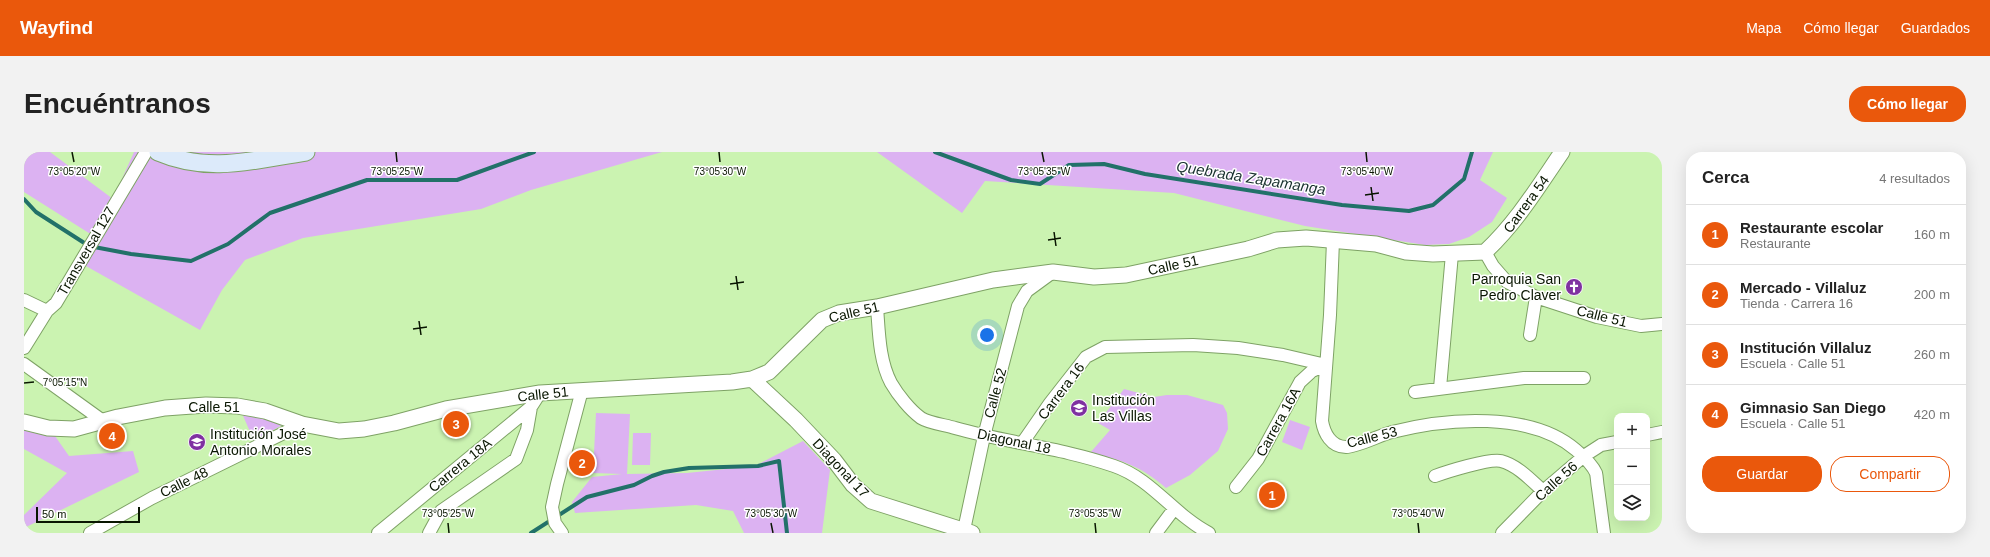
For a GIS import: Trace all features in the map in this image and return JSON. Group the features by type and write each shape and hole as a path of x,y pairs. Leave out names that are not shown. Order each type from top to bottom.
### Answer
{"main road":[{"path":"158,152 174,159 205,165 234,164 306,152"}],"street":[{"name":"Transversal 127","path":"24,348 47,311 56,303 146,152"},
{"name":"Carrera 54","path":"1485,252 1504,234 1525,208 1562,152"},
{"name":"Calle 51","path":"24,422 48,428 74,429 103,421 165,408 206,405 237,406 265,411 302,424 339,431 364,429 394,423 446,409 540,394 582,390 725,383 752,380 769,372 822,320 839,313 878,307 970,284 1053,272 1094,277 1126,275 1248,249 1277,240 1306,238 1376,244 1406,252 1452,254 1485,252 1493,266 1507,282 1536,297 1598,317 1641,326 1662,324"},
{"name":"Calle 53","path":"1333,241 1322,421 1324,432 1330,441 1346,447 1391,432 1443,422 1478,420 1511,423 1545,432 1569,444 1584,456"},
{"path":"1440,388 1452,254"},
{"name":"Calle 52","path":"968,531 984,436 1018,306 1027,291 1053,272"},
{"path":"1530,335 1536,297"},
{"path":"24,300 47,311"},
{"name":"Diagonal 18","path":"878,307 880,350 891,383 903,400 921,418 984,436 1023,442 1115,466 1138,477 1194,525 1209,533"},
{"name":"Carrera 16","path":"1023,442 1050,403 1086,358 1104,347 1193,345 1238,348 1283,355 1326,365"},
{"path":"24,364 103,421"},
{"name":"Carrera 16A","path":"1236,487 1258,459 1300,382 1312,371 1326,365"},
{"path":"1415,392 1524,378 1584,378"},
{"name":"Diagonal 17","path":"752,380 796,420 834,460 853,485 871,501 968,531"},
{"path":"562,533 555,523 552,507 582,390"},
{"name":"Carrera 18A","path":"378,533 531,407 540,394"},
{"path":"429,533 441,511 473,487 516,459 527,430 531,407"},
{"name":"Calle 48","path":"90,533 152,498 302,424"},
{"path":"1650,434 1662,432"},
{"name":"Calle 56","path":"1502,533 1543,491 1584,456 1601,445 1614,443"},
{"path":"1584,456 1596,473 1604,533"},
{"path":"1435,476 1457,468 1500,460 1522,473 1543,491"},
{"path":"1156,533 1174,509"}],"shaded area":[{"path":"24,152 50,152 113,199 134,152 662,152 531,190 481,209 303,238 245,260 222,290 200,330 77,261 92,235 24,192"},
{"path":"877,152 1493,152 1480,180 1507,198 1492,222 1469,237 1449,244 1425,245 1305,226 1174,193 985,181 962,213"},
{"path":"1124,389 1154,397 1167,395 1187,395 1223,405 1227,413 1228,429 1218,451 1190,475 1166,488 1148,474 1131,465 1112,458 1090,453 1110,430 1098,423"},
{"path":"241,411 284,424 254,441"},
{"path":"596,413 630,414 627,474 687,473 755,466 803,441 830,470 822,533 744,533 733,511 696,505 575,513 572,502 592,477 622,474 593,473"},
{"path":"1290,420 1310,427 1302,450 1282,442"},
{"path":"24,427 55,436 69,456 133,451 139,472 24,528 24,515 67,473 24,449"},
{"path":"633,433 651,433 650,465 632,465"}],"waterway":[{"name":"Quebrada Zapamanga","path":"24,199 36,212 89,246 131,254 191,261 228,244 270,213 367,180 457,180 534,152"},
{"name":"Quebrada Zapamanga","path":"935,152 1011,180 1040,184 1069,165 1104,164 1145,174 1342,205 1409,211 1433,205 1464,179 1472,152"},
{"path":"531,533 587,497 634,485 664,472 689,468 758,466 779,461 787,533"}],"place":[{"name":"Parroquia San Pedro Claver","path":"1574,287"},
{"name":"Institución Las Villas","path":"1079,408"},
{"name":"Institución Villaluz","path":"456,424"},
{"name":"Gimnasio San Diego","path":"112,436"},
{"name":"Institución José Antonio Morales","path":"197,442"},
{"name":"Mercado - Villaluz","path":"582,463"},
{"name":"Restaurante escolar","path":"1272,495"}]}
